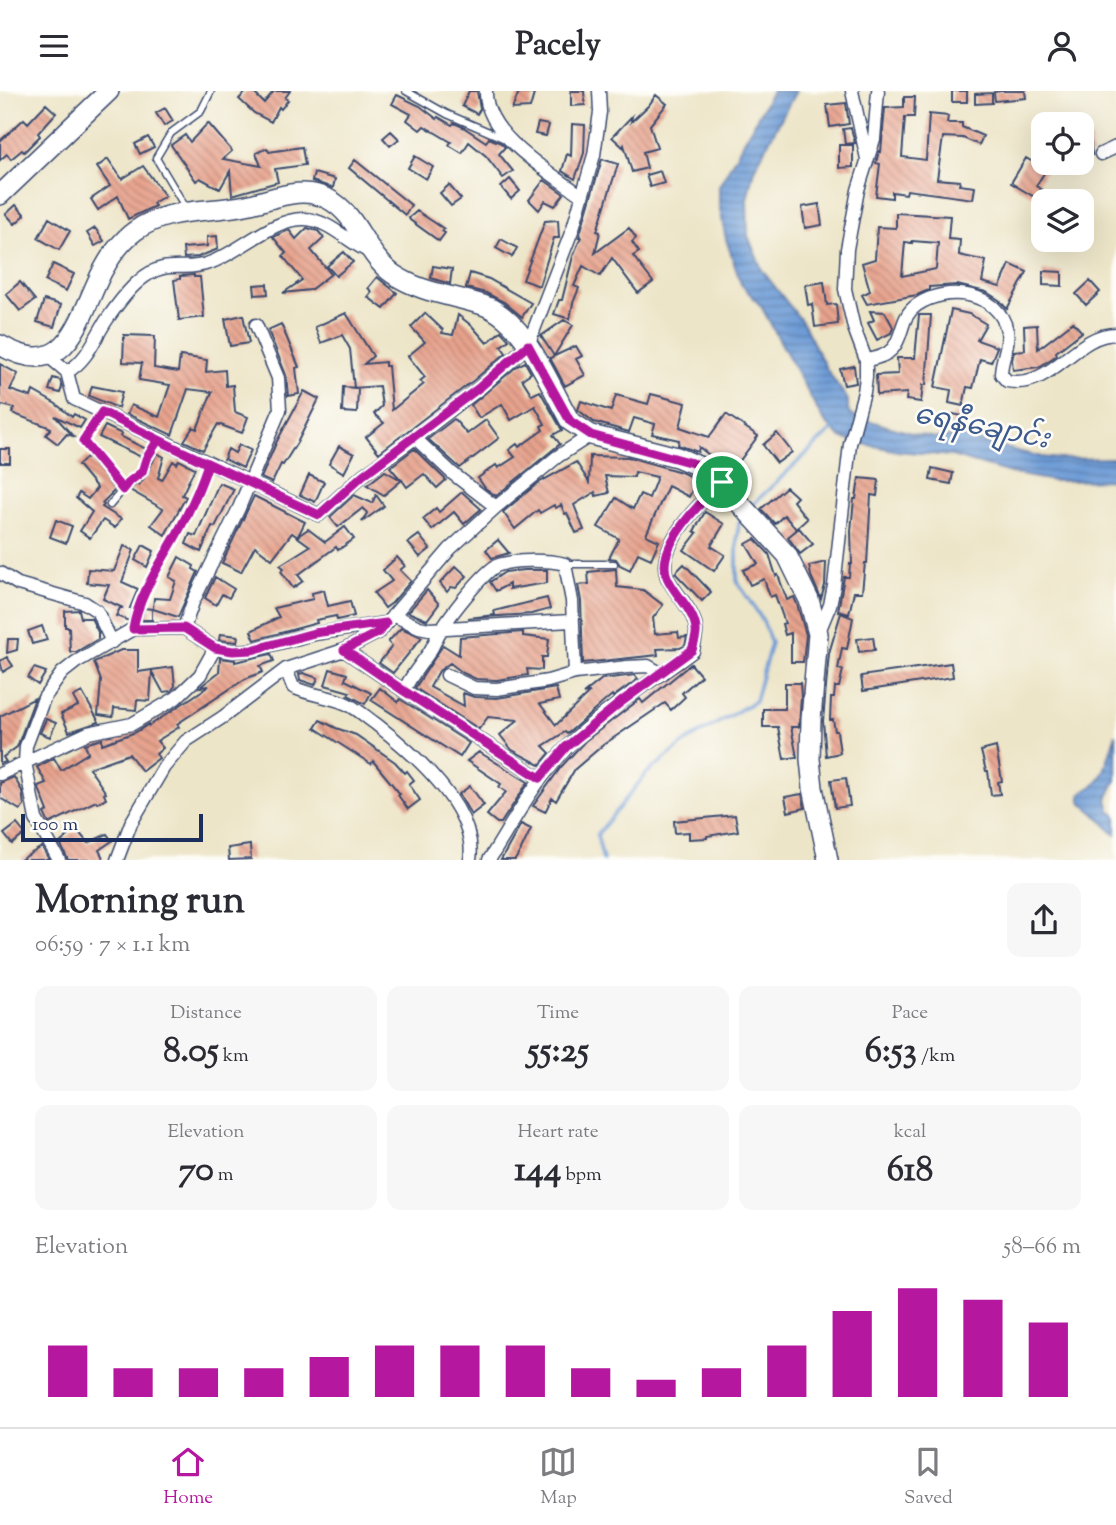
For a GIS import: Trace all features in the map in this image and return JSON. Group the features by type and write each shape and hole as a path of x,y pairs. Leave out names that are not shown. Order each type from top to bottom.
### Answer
{"main road":[{"path":"0,195 109,91"},
{"path":"0,345 25,357 48,356 62,348 81,321 102,272 122,244 134,231 154,220 168,214 224,209 280,194 312,194 327,198 338,206 355,226 381,266 410,284 492,309 514,325 570,421 591,435 696,464 722,482 787,555 809,600 818,634 810,759 813,788 828,860"}],"street":[{"path":"486,91 491,114 508,140 582,196"},
{"path":"48,356 67,372 74,399 248,484 319,515 363,475 480,387 528,345 573,228 582,196 598,135 599,91"},
{"path":"852,91 867,160"},
{"path":"818,634 830,605 834,586 850,444 864,392 866,360 854,328 845,289 847,249 858,190 874,139 878,91"},
{"path":"1101,155 1116,147"},
{"path":"67,372 89,353 107,319 126,295 139,281 163,267 208,264 279,224 300,218 323,223 355,246 370,252"},
{"path":"866,360 880,358 891,350 901,335 906,317 918,303 937,296 960,293 985,301 1002,318 1008,339 1001,373 1003,379 1011,382 1039,377 1054,370 1089,341 1116,334"},
{"path":"184,628 193,602 276,420 280,399 278,378 256,325"},
{"path":"117,860 131,823 176,751 286,669 344,650 379,632 450,549 557,457 591,435"},
{"path":"415,438 452,473 496,507"},
{"path":"489,860 540,778 566,747 621,702 692,650 696,628 666,576 665,565 674,536 691,511 722,482"},
{"path":"404,691 409,678 431,649 441,629 480,579 497,566 510,562 554,561 565,564 572,601 575,673"},
{"path":"0,573 18,584 85,603 97,611 112,642"},
{"path":"59,860 36,819 25,762 30,731 53,684 76,662 133,629 184,628 215,648 233,651 252,650 314,633 390,619 419,627 441,629 571,621"},
{"path":"0,774 88,733 132,724 176,698 200,675 215,648"},
{"path":"344,650 540,778"},
{"path":"447,674 474,688 497,689 548,681 575,673 648,666 662,674"},
{"path":"286,669 293,687 351,706 410,750 448,795 462,817 470,839 470,860"}],"lane":[{"path":"188,212 156,158 171,133 201,111 212,91"},
{"path":"406,91 447,114 508,140"},
{"path":"102,412 83,441 123,490"},
{"path":"110,505 130,481 142,472 146,459 158,440"},
{"path":"133,629 136,613 153,575 195,499 208,464"},
{"path":"565,564 614,564"}],"water":[{"path":"772,91 796,91 754,169 747,199 748,236 762,270 803,323 826,368 848,400 850,415 914,434 936,438 959,436 1041,457 1116,458 1116,480 1054,481 1014,474 952,456 898,451 841,438 823,420 761,306 741,284 726,239 719,204 719,186"},
{"path":"1116,734 1116,780 1107,799 1110,810 1116,816 1116,835 1082,804 1080,795 1102,775"}],"building":[{"path":"247,91 252,91 264,103 274,91 290,91 285,98 288,100 281,109 279,107 271,122 254,113 239,99"},
{"path":"469,91 477,91 480,109 477,114 462,106"},
{"path":"571,91 584,91 585,105 571,106"},
{"path":"952,91 967,91 967,102 952,102"},
{"path":"1025,91 1026,98 995,101 994,92"},
{"path":"519,92 534,94 530,108 512,109"},
{"path":"992,93 992,103 975,104 975,94"},
{"path":"397,95 420,106 437,119 438,117 452,125 454,123 463,127 486,142 489,138 501,143 505,147 499,154 513,171 503,178 486,156 469,142 462,153 449,145 451,142 424,126 420,130 407,120 411,114 392,104"},
{"path":"656,95 667,104 650,125 657,148 643,152 647,168 632,172 624,145 623,147 612,137 632,116 631,122 649,105"},
{"path":"904,97 915,97 914,117 905,117 902,157 926,160 929,114 948,116 947,123 962,123 962,127 983,136 979,145 963,138 943,137 937,179 960,181 959,185 975,187 973,199 907,190 906,194 892,192 892,198 876,196 880,164 876,163 879,151 881,152 885,108 904,107"},
{"path":"846,103 849,124 830,127 827,105"},
{"path":"46,104 56,113 38,133 40,136 24,152 22,150 11,159 7,154 0,160 0,141 24,119 28,123"},
{"path":"165,108 173,121 164,126 156,113"},
{"path":"208,123 232,151 223,159 261,166 256,153 267,148 269,152 302,147 305,165 275,169 278,182 232,195 230,171 220,189 200,178 196,181 171,145 185,135 190,142"},
{"path":"538,123 549,125 546,136 535,134"},
{"path":"572,124 585,125 584,153 575,179 562,171 567,154 571,156"},
{"path":"851,128 855,143 845,144 843,129"},
{"path":"391,131 399,139 390,146 383,138"},
{"path":"148,137 154,147 140,154 135,144"},
{"path":"839,145 853,145 853,167 839,168"},
{"path":"415,156 433,167 426,179 408,168"},
{"path":"1026,158 1031,161 1031,175 1043,175 1036,186 1041,189 1031,189 1031,195 1011,183"},
{"path":"108,159 122,179 143,166 165,196 153,203 155,206 128,219 118,196 98,210 91,199 110,186 97,167"},
{"path":"602,159 618,164 597,231 600,232 595,253 629,228 636,238 632,242 639,252 633,256 653,282 638,293 612,258 600,276 583,266 574,286 579,288 570,319 554,314 559,300 562,300"},
{"path":"355,160 411,205 405,215 349,168"},
{"path":"660,171 664,183 650,187 646,175"},
{"path":"314,173 335,179 333,188 312,181"},
{"path":"510,179 520,191 511,199 501,187"},
{"path":"544,180 564,194 555,206 545,201 539,210 529,200"},
{"path":"449,185 461,199 451,206 440,193"},
{"path":"819,204 822,225 805,228 802,207"},
{"path":"16,205 25,215 15,224 6,214"},
{"path":"417,211 444,229 442,231 445,233 439,241 410,220"},
{"path":"896,213 950,216 948,239 960,240 959,255 986,261 982,282 1000,287 1010,264 1027,272 1007,309 986,292 957,285 929,287 929,290 917,295 867,304 862,295 870,291 862,263 875,259 877,227 896,228","holes":["905,242 938,243 936,269 902,276"]},
{"path":"49,218 70,231 59,250 38,238"},
{"path":"558,220 559,238 554,238 539,286 523,280 545,221"},
{"path":"95,228 104,241 95,246 87,233"},
{"path":"307,228 318,231 324,238 311,250 331,274 310,290 283,293 302,280 283,256 286,253 273,237 289,230 296,239"},
{"path":"217,236 218,249 198,257 184,258 183,248 207,246 207,237"},
{"path":"501,239 517,248 512,257 496,248"},
{"path":"344,252 353,262 336,276 327,266"},
{"path":"53,264 74,274 66,291 45,281"},
{"path":"433,266 452,269 450,284 431,278"},
{"path":"1043,271 1062,272 1062,286 1043,285"},
{"path":"470,273 489,279 531,303 522,317 504,302 486,293 466,288"},
{"path":"180,276 200,277 204,317 179,320 174,280 180,279"},
{"path":"377,277 397,293 384,309 368,297 372,292 368,288"},
{"path":"1090,281 1100,292 1086,305 1076,294"},
{"path":"20,282 35,300 20,311 6,294"},
{"path":"824,282 827,305 836,304 838,324 815,327 812,304 808,305 805,285"},
{"path":"267,284 268,294 255,295 254,285"},
{"path":"44,300 61,305 54,327 37,322"},
{"path":"951,310 969,314 986,324 977,340 997,347 991,362 980,359 973,388 967,387 963,406 949,403 951,390 935,387"},
{"path":"870,311 885,312 893,327 891,333 877,340 868,323 874,320"},
{"path":"346,313 373,356 364,364 385,362 385,366 388,366 392,410 424,384 420,381 425,377 408,356 425,342 411,327 425,313 443,330 442,333 453,335 458,315 487,343 501,331 509,340 501,346 506,353 379,453 366,437 384,423 374,414 382,406 379,386 354,388 350,349 342,335 321,343 315,327"},
{"path":"243,315 249,343 230,346 225,319"},
{"path":"919,315 931,315 926,385 923,385 921,402 906,400 907,393 877,395 876,375 898,374 897,358 915,358"},
{"path":"564,320 573,325 554,356 541,336"},
{"path":"1073,322 1082,332 1056,352 1057,355 1039,367 1013,370 1014,351 1025,350 1024,326 1037,325 1038,349"},
{"path":"281,324 299,367 296,368 299,394 288,396 286,375 268,330"},
{"path":"124,335 155,336 154,368 178,372 180,356 207,360 206,372 225,370 226,386 233,385 235,412 248,417 242,433 218,424 203,450 184,441 193,427 197,429 212,392 188,389 172,435 127,414 131,405 159,417 170,385 139,380 142,363 123,362"},
{"path":"576,346 582,356 576,359 585,375 565,386 550,358"},
{"path":"525,362 531,373 522,379 532,395 540,391 562,430 553,435 560,444 496,496 485,488 478,478 496,465 498,468 515,457 509,450 517,444 519,447 543,430 541,426 545,424 535,406 511,420 502,404 479,418 471,405"},
{"path":"0,364 18,374 10,390 31,397 33,391 72,417 74,414 85,420 80,428 55,416 73,436 67,434 58,444 46,435 51,428 12,413 14,408 2,405 0,409"},
{"path":"854,366 856,383 844,385 840,369"},
{"path":"53,378 60,380 60,393 49,390"},
{"path":"92,386 122,392 118,408 89,396"},
{"path":"343,387 358,388 357,413 342,412"},
{"path":"304,391 319,399 298,441 283,465 281,464 272,483 261,478"},
{"path":"651,394 686,403 680,427 709,437 726,414 758,436 735,467 718,462 699,447 698,452 678,445 679,440 652,434 655,424 634,418 629,432 594,422 578,410 581,401 611,411 616,395 648,404"},
{"path":"953,414 967,417 964,429 951,426"},
{"path":"454,419 467,434 486,420 499,438 460,468 428,439"},
{"path":"105,426 146,449 141,457 99,437"},
{"path":"777,433 792,452 777,463 763,445"},
{"path":"239,445 251,450 243,468 224,459 228,449 235,453"},
{"path":"339,446 354,454 344,473 329,464"},
{"path":"0,449 10,449 10,463 0,463"},
{"path":"414,449 446,480 437,488 424,474 407,487 402,480 384,495 367,485 385,471 401,480 390,467"},
{"path":"157,453 164,457 158,478 162,480 173,461 177,464 179,460 195,468 182,495 186,497 165,535 151,525 163,509 130,490 137,483 139,485 146,476"},
{"path":"88,456 115,490 102,503 102,507 121,519 115,528 103,520 90,538 80,531 92,512 76,498 79,493 88,499 97,488 78,465"},
{"path":"590,456 628,457 681,472 697,480 689,497 668,486 646,535 659,541 651,559 638,553 630,570 620,565 616,559 609,558 619,539 598,527 616,498 633,509 640,494 649,498 657,477 635,472 634,477 605,476 609,493 596,496 595,492 574,505 584,530 576,533 561,505 556,508 554,505 540,513 538,510 515,529 503,512 538,483 576,462 589,482"},
{"path":"932,468 953,473 951,484 930,480"},
{"path":"309,475 324,482 315,502 300,495"},
{"path":"859,478 879,480 877,496 871,495 867,563 862,592 854,592 849,614 838,611 844,577 849,577 852,564 851,531"},
{"path":"219,483 234,489 215,527 212,526 201,552 186,544 190,534 196,536"},
{"path":"786,487 797,497 793,501 807,519 796,529 784,515 775,524 761,509"},
{"path":"462,492 481,509 464,524 454,512 432,530 423,519 436,508 439,512"},
{"path":"354,495 372,503 376,495 384,506 362,522 367,513 363,508 338,527 330,517"},
{"path":"254,496 305,522 298,536 308,529 325,542 345,527 354,539 338,550 336,547 298,575 303,581 293,588 280,565 310,546 292,533 272,559 255,546 241,572 222,563"},
{"path":"705,512 724,524 711,546 725,555 714,571 684,550 697,533 694,531"},
{"path":"56,520 72,526 66,543 50,537"},
{"path":"799,528 813,544 800,554 788,537"},
{"path":"419,535 430,549 420,557 408,543"},
{"path":"755,539 769,554 787,600 794,597 797,604 806,635 803,662 791,662 791,633 785,635 782,624 785,623 775,595 770,597 764,579 750,585 743,570 758,564 746,544"},
{"path":"498,540 509,553 492,558 486,550"},
{"path":"143,545 154,551 147,567 135,560"},
{"path":"124,546 134,550 122,582 138,589 130,608 133,608 129,621 116,616 120,608 123,608 103,599 109,585 87,583 88,569 114,571"},
{"path":"179,557 194,566 193,569 198,572 178,617 153,609 154,598 170,599 176,581 169,577"},
{"path":"397,557 405,566 400,570 411,581 385,608 374,593 392,581 383,570"},
{"path":"826,562 825,585 821,599 809,566"},
{"path":"684,564 711,592 702,601 675,573"},
{"path":"456,566 467,576 456,588 451,587 447,592 440,583"},
{"path":"616,569 617,587 643,590 663,605 653,618 655,634 678,632 679,638 687,637 685,646 657,649 658,655 583,663 578,585 589,584 588,572"},
{"path":"547,570 547,583 509,589 509,584 496,591 490,582 505,572"},
{"path":"215,577 234,589 229,598 222,594 216,605 205,598"},
{"path":"324,590 328,606 350,601 354,616 337,620 336,616 316,620 317,623 255,640 251,631 279,617 274,608 313,599 312,593"},
{"path":"427,590 439,604 427,620 408,612"},
{"path":"547,598 550,609 531,614 468,618 495,615 494,611"},
{"path":"144,608 152,609 152,620 141,620"},
{"path":"79,610 81,618 91,618 98,632 98,639 76,652 70,652 65,611"},
{"path":"841,613 853,618 847,649 842,648 838,669 843,670 839,687 835,687 834,698 831,698 830,720 833,720 837,731 840,753 826,756 823,721 829,653"},
{"path":"42,626 47,640 32,644 28,631"},
{"path":"401,628 422,637 393,673 379,663 392,646 388,642"},
{"path":"523,632 523,636 549,639 547,657 542,657 542,670 527,669 528,675 497,680 476,679 450,663 439,671 430,687 464,706 463,693 474,697 497,698 556,688 559,700 540,704 556,725 590,692 583,694 602,679 635,675 638,679 613,697 612,695 567,734 565,732 543,746 550,753 540,765 512,750 500,735 518,720 488,717 479,729 415,688 443,645 459,655 460,637"},
{"path":"220,634 238,636 237,642 219,640"},
{"path":"873,637 875,650 859,652 857,639"},
{"path":"8,639 18,639 17,650 7,653"},
{"path":"121,650 138,650 138,672 173,667 175,686 171,691 163,692 152,672 150,701 137,700 136,710 114,708 113,717 98,715 101,681 94,662"},
{"path":"271,654 274,661 260,666 263,672 245,679 177,724 179,727 157,741 163,748 156,754 159,758 142,771 129,754 89,768 106,793 106,799 97,803 96,801 49,824 44,813 48,811 38,786 46,783 37,767 54,758 61,770 88,753 85,744 102,739 102,744 149,726 209,686 200,687 219,672 220,658 235,662"},
{"path":"7,657 13,666 3,672 0,661"},
{"path":"951,663 953,677 863,691 861,676"},
{"path":"691,664 701,676 682,693 685,697 671,710 665,703 603,745 575,769 556,801 552,798 545,812 533,806 561,767 585,741 640,699 643,703"},
{"path":"34,668 46,672 38,685 28,678"},
{"path":"330,669 347,674 345,680 371,693 365,704 348,695 350,692 325,685"},
{"path":"299,674 318,678 315,685 300,680"},
{"path":"785,683 800,683 801,697 799,727 791,727 797,757 784,759 778,727 763,727 763,709 785,709"},
{"path":"380,688 398,702 400,699 469,743 460,757 371,700"},
{"path":"82,692 99,722 69,732 61,714 78,706 73,697"},
{"path":"35,698 17,747 3,757 6,762 0,764 0,716"},
{"path":"46,719 56,723 50,737 40,733"},
{"path":"320,720 356,735 395,762 405,773 407,771 414,780 409,784 420,800 408,809 398,795 400,794 373,761 371,764 315,728"},
{"path":"996,747 1002,781 998,782 1000,794 991,795 988,771 981,751"},
{"path":"479,752 528,782 501,823 487,815 506,792 499,787 501,784 467,761"},
{"path":"14,777 22,791 24,805 20,810 0,798 0,783"},
{"path":"846,778 850,806 835,808 831,780"},
{"path":"470,786 484,805 471,815 459,794"},
{"path":"802,794 805,808 788,812 785,797"},
{"path":"735,815 738,831 689,839 689,832 675,833 674,821"},
{"path":"17,824 25,834 12,844 4,834"},
{"path":"521,824 531,829 521,850 515,860 501,860"},
{"path":"76,829 88,843 107,834 112,841 99,850 104,860 68,860 60,843"},
{"path":"250,845 251,859 229,860 228,848"},
{"path":"42,847 49,860 20,860"}],"waterway":[{"path":"751,506 835,427"},
{"path":"603,860 597,835 646,774 687,741 755,701 771,643 763,621 737,581 737,538 739,523 743,518"}],"route":[{"path":"722,482 691,511 674,536 665,565 666,576 696,628 692,650 621,702 566,747 540,778 344,650 379,632 386,623 314,633 252,650 233,651 215,648 184,628 133,629 136,613 153,575 195,499 208,464 102,412 83,441 123,490 142,472 146,459 158,440 208,464 248,484 319,515 363,475 480,387 528,345 570,421 579,429 591,435 696,464 710,471 722,482"}],"water label":[{"name":"ရေနီချောင်း","path":"982,425"}]}
